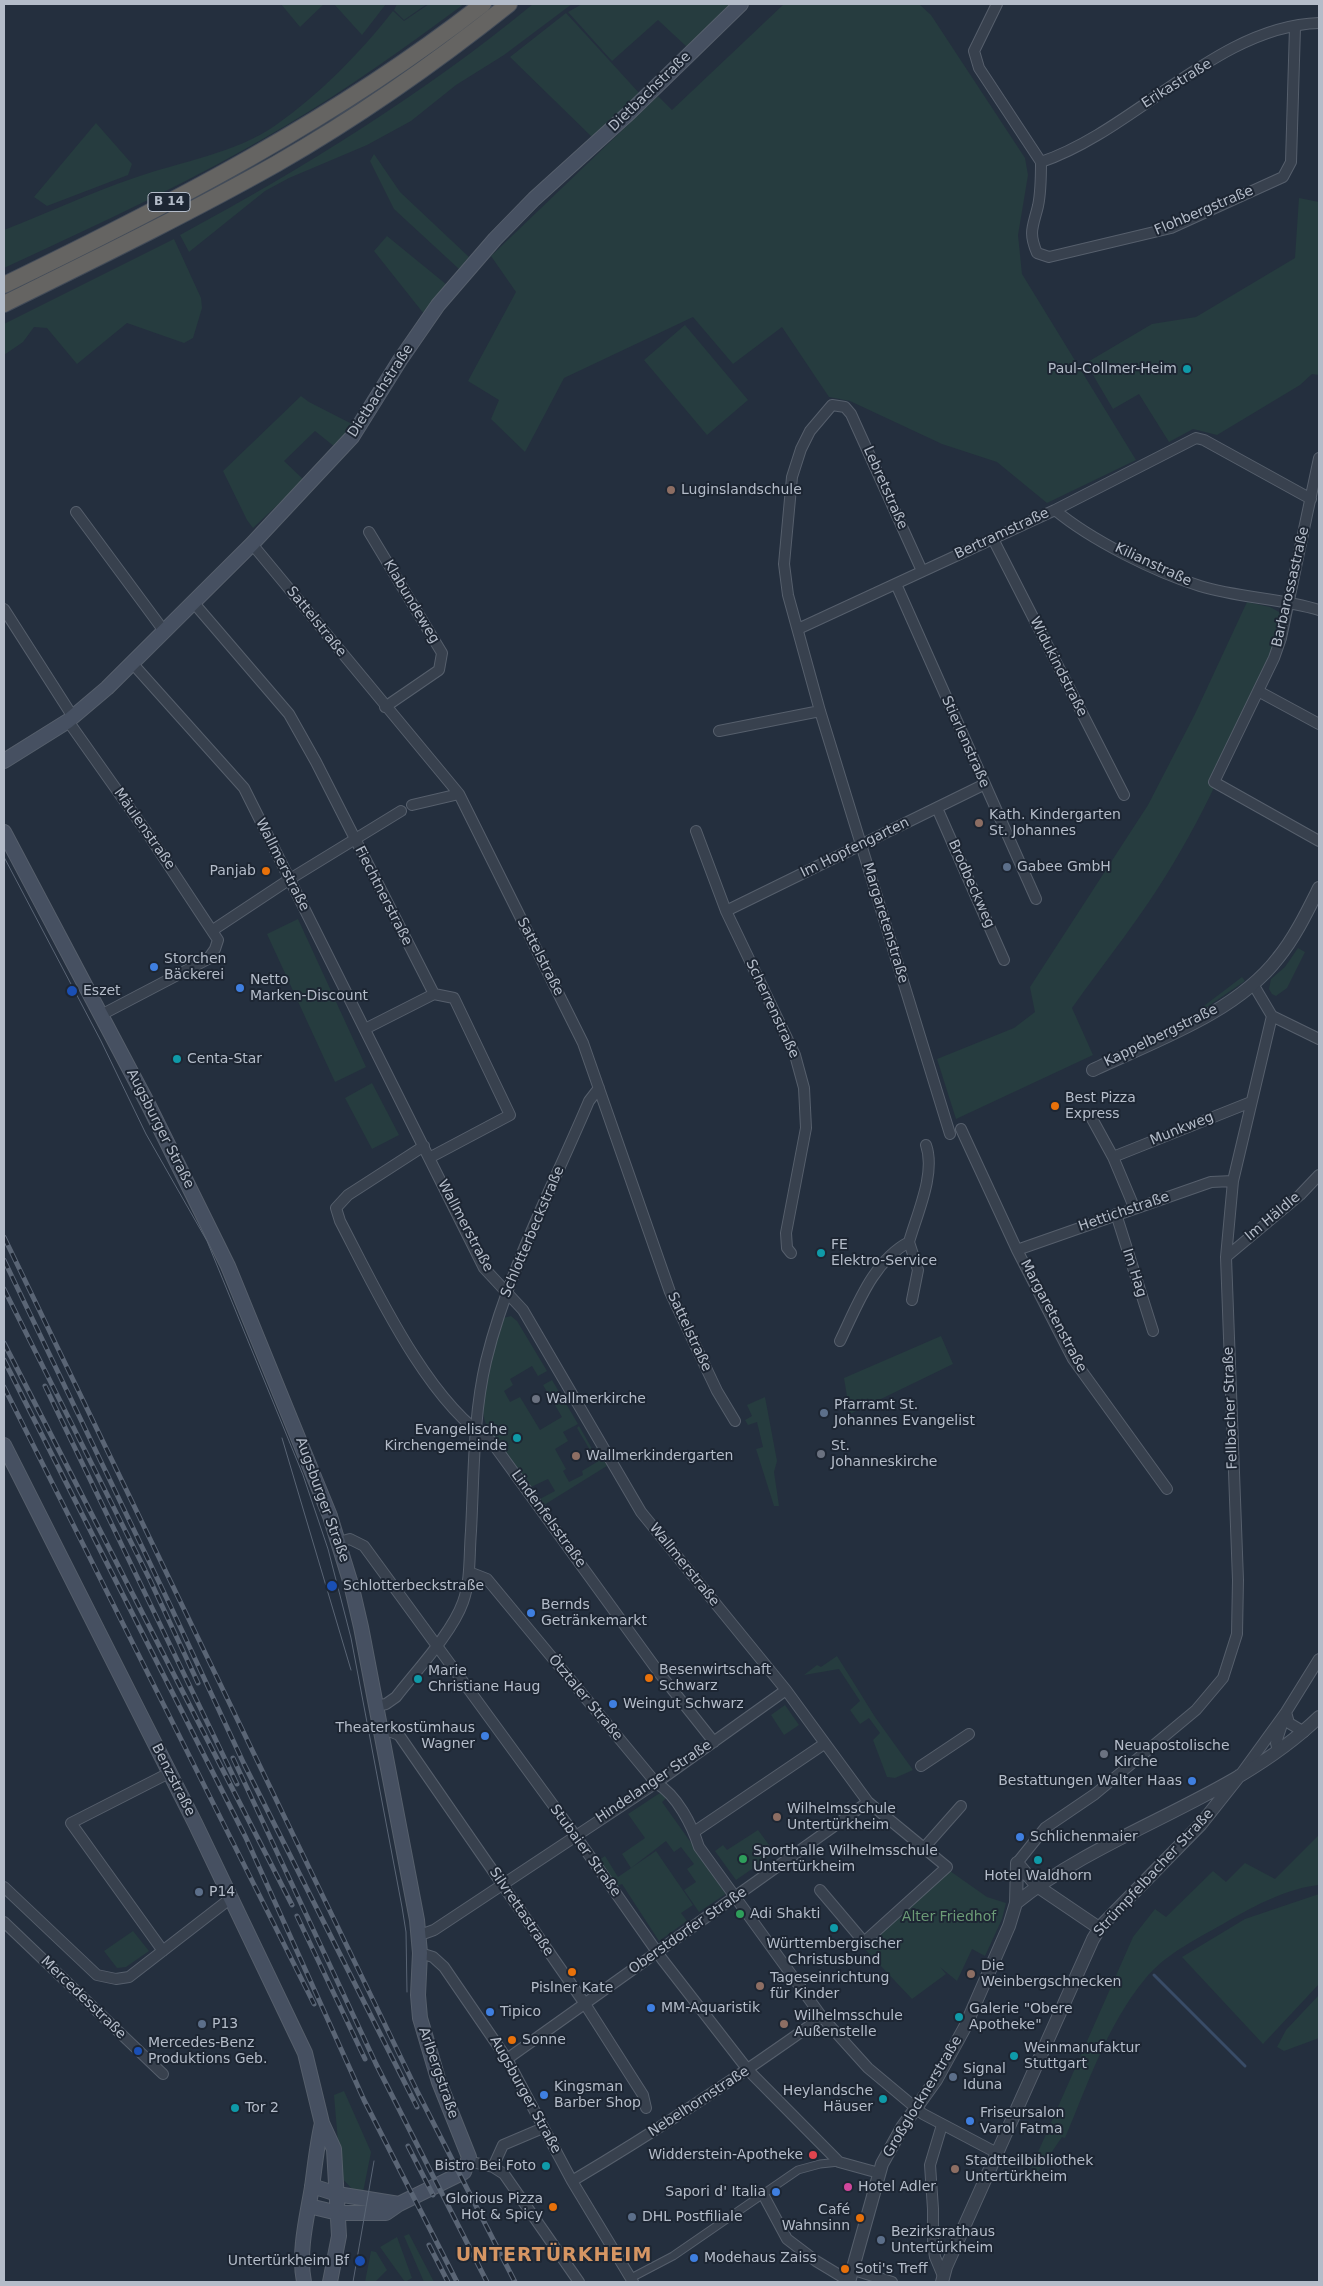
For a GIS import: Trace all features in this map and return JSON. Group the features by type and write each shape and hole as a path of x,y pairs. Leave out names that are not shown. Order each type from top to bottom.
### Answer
{"highway":[{"name":"B 14","path":"4,285 132,223 289,136 390,72 483,4"},
{"name":"B 14","path":"4,304 142,236 277,164 403,84 509,4"}],"main road":[{"name":"Dietbachstraße","path":"4,760 71,719 133,664 252,544 352,437 400,360 438,305 495,239 534,199 629,113 741,4"},
{"name":"Augsburger Straße","path":"4,832 152,1112 224,1258 318,1485 339,1542 361,1627 420,1935 420,1953"},
{"name":"Benzstraße","path":"4,1445 231,1898 305,2053 322,2123 334,2149 339,2236 330,2282"},
{"name":"Arlbergstraße","path":"420,1953 420,2018 439,2082 468,2151 468,2161"},
{"name":"Benzstraße","path":"304,2282 302,2261 308,2206 315,2150 322,2123"},
{"path":"308,2206 338,2213 386,2213 398,2204 464,2172 468,2161"},
{"path":"312,2186 337,2194 398,2204"}],"street":[{"path":"997,4 974,51 979,68 1041,162"},
{"name":"Erikastraße","path":"1041,162 1059,156 1237,46 1268,32 1319,23"},
{"name":"Flohbergstraße","path":"1041,162 1041,184 1037,208 1031,226 1032,241 1037,253 1049,257 1170,228 1282,177 1291,162 1295,27"},
{"name":"Margaretenstraße","path":"844,407 832,405 822,416 801,449 792,476 784,564 788,595 820,711 950,1134"},
{"name":"Lebretstraße","path":"844,407 851,414 922,571"},
{"name":"Bertramstraße","path":"798,629 1055,510 1196,438 1204,440 1311,499"},
{"name":"Barbarossastraße","path":"1319,458 1274,658 1214,782 1319,841"},
{"name":"Kilianstraße","path":"1055,510 1078,529 1168,574 1201,586 1288,601 1319,610"},
{"path":"76,512 164,631"},
{"name":"Klabundeweg","path":"369,532 442,653 439,670 384,707"},
{"name":"Widukindstraße","path":"992,539 1124,795"},
{"name":"Sattelstraße","path":"252,544 384,707 459,794 583,1044 670,1292 717,1391 736,1421"},
{"name":"Stierlenstraße","path":"896,584 1036,899"},
{"name":"Fiechtnerstraße","path":"193,602 289,714 316,762 434,994"},
{"name":"Mäulenstraße","path":"4,609 71,719 218,940 216,949 208,959 101,1015"},
{"name":"Wallmerstraße","path":"133,664 244,788 484,1268 506,1294 523,1310 641,1512 786,1690 868,1802 947,1867 864,1942 820,1890"},
{"path":"1258,691 1319,724"},
{"path":"719,731 820,711"},
{"name":"Im Hopfengarten","path":"726,911 984,785"},
{"path":"412,805 459,794"},
{"name":"Brodbeckweg","path":"937,808 1004,960"},
{"path":"213,930 290,879 401,811"},
{"name":"Scherrenstraße","path":"696,832 726,911 795,1056 804,1088 806,1128 786,1232 787,1248 790,1253"},
{"path":"1317,896 1278,959 1253,984 1272,1016 1319,1039"},
{"name":"Kappelbergstraße","path":"1093,1070 1189,1025 1253,984"},
{"path":"365,1029 434,994 454,998 510,1114 429,1158"},
{"name":"Fellbacher Straße","path":"1017,1863 1045,1828 1095,1794 1196,1710 1224,1678 1237,1634 1238,1580 1226,1256 1233,1181 1272,1016"},
{"name":"Schlotterbeckstraße","path":"376,1706 386,1704 396,1697 453,1622 463,1602 469,1572 477,1433 486,1362 506,1294 589,1102 599,1088"},
{"name":"Munkweg","path":"1113,1157 1251,1102"},
{"path":"1090,1114 1113,1157 1134,1208"},
{"name":"Margaretenstraße","path":"961,1129 1017,1250 1073,1360 1167,1489"},
{"path":"912,1300 918,1270 909,1242 929,1170 930,1156 926,1145"},
{"name":"Lindenfelsstraße","path":"424,1146 348,1195 336,1208 340,1221 384,1305 418,1361 454,1411 477,1433 491,1441 660,1674 714,1742"},
{"name":"Im Häldle","path":"1226,1256 1300,1195 1319,1175"},
{"name":"Hettichstraße","path":"1017,1250 1212,1182 1233,1181"},
{"name":"Im Hag","path":"1116,1214 1153,1331"},
{"path":"840,1341 877,1270 894,1250 909,1242"},
{"name":"Stubaier Straße","path":"339,1542 350,1539 364,1546 435,1646 575,1835 656,1952 748,2070 839,2162"},
{"name":"Ötztaler Straße","path":"469,1572 487,1579 656,1783 666,1789 694,1832 699,1847 822,2016 868,2068 915,2109 997,2153"},
{"path":"1238,1776 1286,1712 1319,1659"},
{"name":"Hindelanger Straße","path":"420,1935 434,1930 656,1783 786,1690"},
{"path":"1286,1712 1289,1723 1304,1732"},
{"path":"1278,1751 1276,1742 1286,1712"},
{"path":"1016,1904 1038,1886 1238,1776 1278,1751 1304,1732 1319,1717"},
{"name":"Silvrettastraße","path":"380,1732 389,1731 400,1735 585,2004 643,2095 646,2108"},
{"path":"921,1766 969,1734"},
{"path":"694,1832 824,1744"},
{"path":"163,1951 71,1823 169,1773"},
{"name":"Strümpfelbacher Straße","path":"942,2279 1099,1928 1201,1824 1238,1776"},
{"name":"Oberstdorfer Straße","path":"507,2059 656,1952 736,1898 868,1802"},
{"path":"1190,1802 1198,1805 1202,1812 1201,1824"},
{"path":"923,1849 961,1806"},
{"path":"1017,1863 1038,1886 1099,1928"},
{"path":"1016,1904 1017,1863"},
{"path":"4,1887 97,1975 116,1980 129,1977 231,1898"},
{"name":"Großglocknerstraße","path":"855,2275 879,2173 903,2126 936,2080 968,2021 1010,1926 1016,1904"},
{"name":"Mercedesstraße","path":"4,1922 163,2074"},
{"name":"Augsburger Straße","path":"420,1953 433,1957 444,1967 507,2059 572,2181 632,2280"},
{"name":"Nebelhornstraße","path":"572,2181 646,2137 748,2070 822,2016"},
{"name":"Strümpfelbacher Straße","path":"942,2125 930,2165 933,2256 942,2279"},
{"path":"493,2167 503,2145 543,2128"},
{"path":"468,2161 493,2167 504,2174 579,2282"},
{"path":"632,2280 673,2256 798,2170 820,2164 839,2162 879,2173"},
{"path":"765,2198 787,2239 816,2261 855,2275 892,2282"}],"green space":[{"path":"281,4 324,4 300,27"},
{"path":"334,4 386,4 362,35"},
{"path":"397,4 427,4 404,20 394,10"},
{"path":"429,4 464,4 354,82 251,146 146,201 4,268 4,230 118,184 225,150 260,135 292,113 324,86 367,42 393,11 404,21"},
{"path":"533,4 572,4 504,55 456,85 411,121 367,145 289,178 265,191 189,252 180,235 318,156 407,99 492,37"},
{"path":"582,4 731,4 687,47 658,20 612,61 568,12"},
{"path":"784,4 919,4 931,15 1025,158 1028,175 1018,235 1022,274 1136,460 1047,503 997,462 942,444 850,401 829,397 782,327 733,364 693,317 564,378 525,452 491,419 499,400 468,381 516,292 491,256 658,96 672,110"},
{"path":"566,13 640,94 594,139 510,57"},
{"path":"96,123 132,164 128,175 47,206 34,197"},
{"path":"374,154 400,192 469,257 459,269 394,209 370,161"},
{"path":"1299,198 1319,202 1319,375 1312,374 1300,385 1217,435 1193,429 1169,442 1139,394 1113,409 1086,363 1152,324 1196,317 1295,258"},
{"path":"387,236 447,285 424,314 374,251"},
{"path":"174,239 201,298 202,308 193,338 184,343 127,323 77,364 47,328 34,327 23,342 4,355 4,324"},
{"path":"685,325 748,400 707,435 644,360"},
{"path":"301,396 354,425 335,447 315,431 284,461 304,480 253,528 247,520 223,471"},
{"path":"1247,602 1270,607 1281,613 1281,638 1230,753 1189,837 1149,901 1072,1008 1093,1055 956,1119 937,1059 1014,1028 1035,1012 1030,987 1148,805 1195,714"},
{"path":"298,919 366,1067 335,1082 267,934"},
{"path":"1298,948 1305,952 1287,988 1276,996 1272,994 1269,989 1271,979 1285,967"},
{"path":"1242,977 1245,981 1201,1011 1200,1009"},
{"path":"372,1083 399,1135 372,1149 345,1098"},
{"path":"511,1316 517,1321 547,1371 538,1376 532,1366 510,1379 513,1385 504,1391 510,1402 520,1397 540,1430 562,1417 543,1385 552,1380 578,1424 563,1432 568,1441 555,1449 566,1469 563,1471 569,1482 583,1475 582,1471 597,1462 577,1428 579,1426 595,1454 601,1451 610,1464 544,1505 540,1499 555,1491 548,1479 531,1487 494,1439 486,1424 484,1414 485,1387 496,1341 503,1318"},
{"path":"941,1336 953,1364 850,1414 844,1378"},
{"path":"765,1397 777,1461 774,1472 779,1506 774,1506 756,1449 763,1447 757,1422 748,1425 745,1420 752,1416 747,1405"},
{"path":"837,1656 875,1717 913,1770 895,1778 887,1777 873,1740 880,1733 869,1718 860,1724 850,1710 860,1701 839,1669 804,1675 817,1665 821,1667"},
{"path":"785,1705 799,1725 784,1735 771,1715"},
{"path":"666,1789 670,1795 662,1802 727,1893 699,1912 684,1890 696,1882 687,1869 694,1864 681,1847 674,1852 666,1841 631,1868 622,1854 645,1838 628,1814"},
{"name":"Sporthalle Wilhelmsschule Untertürkheim","path":"758,1830 775,1853 736,1880 715,1851 723,1845 727,1850"},
{"path":"1319,1835 1319,1885 1284,1893 1261,1903 1173,1954 1145,1979 1109,2035 1065,2138 1062,2137 1038,2172 1031,2168 1133,1937 1155,1909 1166,1917 1213,1871 1226,1882 1245,1863 1275,1879"},
{"path":"656,1851 693,1905 681,1913 687,1921 659,1941 622,1884 617,1886 599,1860 605,1856 618,1877"},
{"name":"Alter Friedhof","path":"950,1871 987,1897 1006,1903 1002,1919 985,1956 972,1949 957,1981 940,1967 946,1974 912,1999 863,1947"},
{"path":"1319,1894 1319,1984 1263,2044 1182,1957 1245,1919"},
{"path":"133,1931 149,1951 126,1967 117,1968 104,1951"},
{"path":"1319,1995 1319,2038 1284,2051 1277,2047 1286,2030"},
{"path":"344,2091 371,2152 363,2192 353,2190 341,2177 334,2095"},
{"path":"409,2234 434,2282 424,2282 404,2236"},
{"path":"397,2237 412,2278 405,2282 380,2247"},
{"path":"371,2251 376,2252 387,2270 375,2282 365,2282"}],"waterway":[{"path":"1154,1975 1245,2066"}],"tram line":[{"path":"4,857 101,1041 146,1134 207,1241 303,1475 328,1549 351,1638 406,1932 407,1992"},
{"path":"282,1438 351,1670"},
{"path":"353,2282 374,2161"}],"railway":[{"path":"4,1237 418,2093 515,2282"},
{"path":"4,1260 170,1605 244,1764 417,2107"},
{"path":"4,1289 150,1580 198,1683"},
{"path":"4,1343 292,1905"},
{"path":"4,1360 246,1838 364,2100 457,2282"},
{"path":"45,1386 237,1784"},
{"path":"4,1387 314,2004"},
{"path":"233,1758 376,2064 487,2282"},
{"path":"297,1916 365,2059"},
{"path":"408,2146 433,2195"},
{"path":"429,2245 448,2282"}],"place":[{"name":"Paul-Collmer-Heim","path":"1187,369"},
{"name":"Luginslandschule","path":"671,490"},
{"name":"Kath. Kindergarten St. Johannes","path":"979,823"},
{"name":"Gabee GmbH","path":"1007,867"},
{"name":"Panjab","path":"266,871"},
{"name":"Storchen Bäckerei","path":"154,967"},
{"name":"Netto Marken-Discount","path":"240,988"},
{"name":"Eszet","path":"72,991"},
{"name":"Centa-Star","path":"177,1059"},
{"name":"Best Pizza Express","path":"1055,1106"},
{"name":"FE Elektro-Service","path":"821,1253"},
{"name":"Wallmerkirche","path":"536,1399"},
{"name":"Pfarramt St. Johannes Evangelist","path":"824,1413"},
{"name":"Evangelische Kirchengemeinde","path":"517,1438"},
{"name":"St. Johanneskirche","path":"821,1454"},
{"name":"Wallmerkindergarten","path":"576,1456"},
{"name":"Schlotterbeckstraße","path":"332,1586"},
{"name":"Bernds Getränkemarkt","path":"531,1613"},
{"name":"Besenwirtschaft Schwarz","path":"649,1678"},
{"name":"Marie Christiane Haug","path":"418,1679"},
{"name":"Weingut Schwarz","path":"613,1704"},
{"name":"Theaterkostümhaus Wagner","path":"485,1736"},
{"name":"Neuapostolische Kirche","path":"1104,1754"},
{"name":"Bestattungen Walter Haas","path":"1192,1781"},
{"name":"Wilhelmsschule Untertürkheim","path":"777,1817"},
{"name":"Schlichenmaier","path":"1020,1837"},
{"name":"Sporthalle Wilhelmsschule Untertürkheim","path":"743,1859"},
{"name":"Hotel Waldhorn","path":"1038,1860"},
{"name":"P14","path":"199,1892"},
{"name":"Adi Shakti","path":"740,1914"},
{"name":"Württembergischer Christusbund","path":"834,1928"},
{"name":"Pislner Kate","path":"572,1972"},
{"name":"Die Weinbergschnecken","path":"971,1974"},
{"name":"Tageseinrichtung für Kinder","path":"760,1986"},
{"name":"MM-Aquaristik","path":"651,2008"},
{"name":"Tipico","path":"490,2012"},
{"name":"Galerie \"Obere Apotheke\"","path":"959,2017"},
{"name":"P13","path":"202,2024"},
{"name":"Wilhelmsschule Außenstelle","path":"784,2024"},
{"name":"Sonne","path":"512,2040"},
{"name":"Mercedes-Benz Produktions Geb.","path":"138,2051"},
{"name":"Weinmanufaktur Stuttgart","path":"1014,2056"},
{"name":"Signal Iduna","path":"953,2077"},
{"name":"Kingsman Barber Shop","path":"544,2095"},
{"name":"Heylandsche Häuser","path":"883,2099"},
{"name":"Tor 2","path":"235,2108"},
{"name":"Friseursalon Varol Fatma","path":"970,2121"},
{"name":"Widderstein-Apotheke","path":"813,2155"},
{"name":"Bistro Bei Foto","path":"546,2166"},
{"name":"Stadtteilbibliothek Untertürkheim","path":"955,2169"},
{"name":"Hotel Adler","path":"848,2187"},
{"name":"Sapori d' Italia","path":"776,2192"},
{"name":"Glorious Pizza Hot & Spicy","path":"553,2207"},
{"name":"DHL Postfiliale","path":"632,2217"},
{"name":"Café Wahnsinn","path":"860,2218"},
{"name":"Bezirksrathaus Untertürkheim","path":"881,2240"},
{"name":"Modehaus Zaiss","path":"694,2258"},
{"name":"Untertürkheim Bf","path":"360,2261"},
{"name":"Soti's Treff","path":"845,2269"}],"district":[{"name":"UNTERTÜRKHEIM","path":"554,2256"}]}
